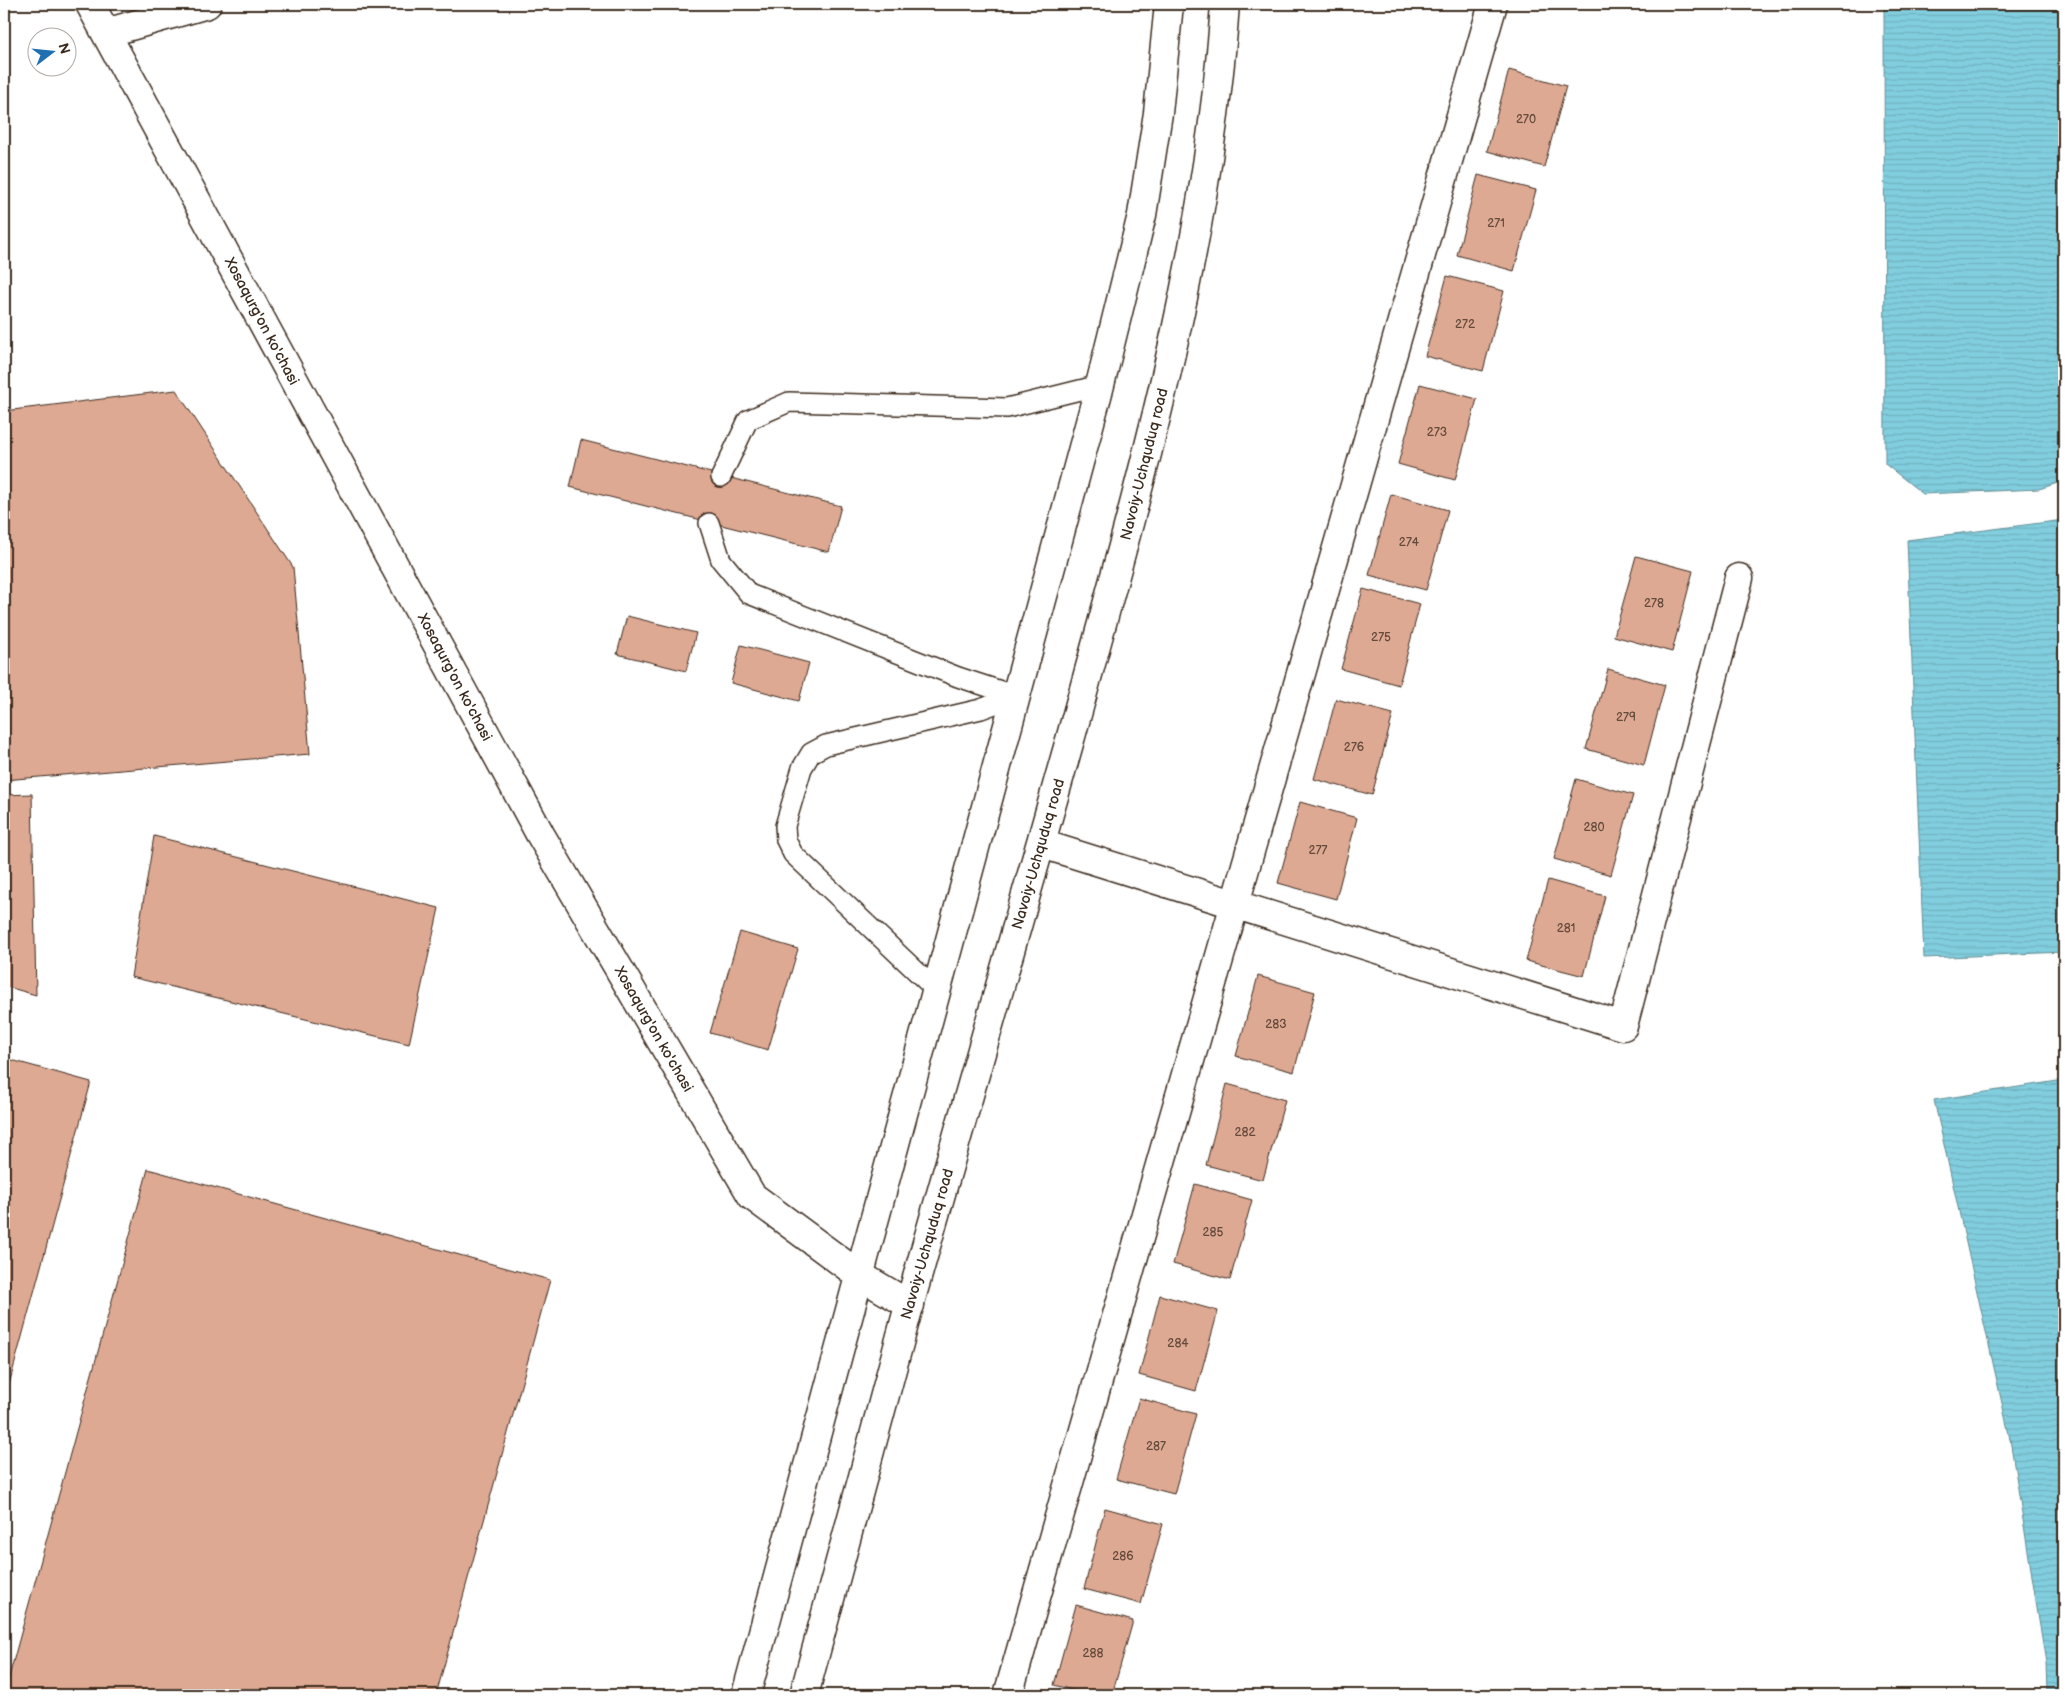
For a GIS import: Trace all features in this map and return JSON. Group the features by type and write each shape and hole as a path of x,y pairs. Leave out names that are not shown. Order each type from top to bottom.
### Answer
{"main road":[{"name":"Xosaqurg'on ko'chasi","path":"90,4 540,834 752,1196 859,1275 910,1305"},
{"path":"106,33 207,4"},
{"path":"746,1695 1100,385 1142,214 1158,113 1168,4"},
{"name":"Navoiy-Uchquduq road","path":"804,1695 910,1305 1042,844 1152,442 1192,258 1215,119 1225,4"},
{"path":"1008,1695 1493,4"},
{"path":"1042,844 1234,906 1623,1026 1739,578"}],"lane":[{"path":"721,477 748,420 789,402 1007,408 1100,385"},
{"path":"709,523 721,560 749,594 958,677 1016,696"},
{"path":"936,990 793,854 786,840 785,826 802,768 811,753 826,745 981,709 1016,696"}],"water":[{"path":"1884,4 2064,4 2064,481 2039,489 1923,494 1885,464"},
{"path":"2064,520 2064,952 1924,958 1907,540"},
{"path":"2064,1080 2064,1695 2047,1695 2046,1663 2010,1439 1934,1100"}],"building":[{"path":"1509,70 1566,86 1544,167 1487,151"},
{"path":"1478,175 1536,190 1514,271 1457,255"},
{"path":"1447,276 1504,291 1483,371 1425,356"},
{"path":"1420,384 1477,399 1455,480 1398,464"},
{"path":"176,390 293,567 310,754 4,780 4,411"},
{"path":"581,440 841,506 829,552 570,487"},
{"path":"1391,494 1448,510 1426,590 1369,575"},
{"path":"1636,556 1693,571 1672,652 1614,636"},
{"path":"1363,589 1420,604 1399,685 1341,669"},
{"path":"627,616 696,633 686,671 617,654"},
{"path":"741,645 809,663 799,701 731,683"},
{"path":"1608,669 1665,685 1644,765 1586,749"},
{"path":"1336,699 1393,714 1372,795 1314,779"},
{"path":"1576,779 1633,795 1611,875 1554,859"},
{"path":"32,794 36,995 4,986 4,795"},
{"path":"1300,802 1357,818 1336,899 1278,883"},
{"path":"154,836 439,908 409,1044 131,977"},
{"path":"1548,880 1605,896 1584,976 1526,961"},
{"path":"740,932 798,949 768,1050 710,1033"},
{"path":"1258,976 1315,992 1294,1072 1236,1056"},
{"path":"4,1058 91,1082 4,1403"},
{"path":"1227,1084 1285,1100 1263,1180 1206,1165"},
{"path":"148,1169 550,1280 436,1695 4,1695"},
{"path":"1195,1184 1252,1200 1230,1280 1173,1264"},
{"path":"1160,1295 1218,1311 1196,1391 1139,1375"},
{"path":"1139,1398 1196,1414 1174,1494 1116,1479"},
{"path":"1105,1508 1163,1524 1141,1604 1084,1589"},
{"path":"1076,1605 1133,1621 1112,1695 1090,1695 1054,1685"}]}
